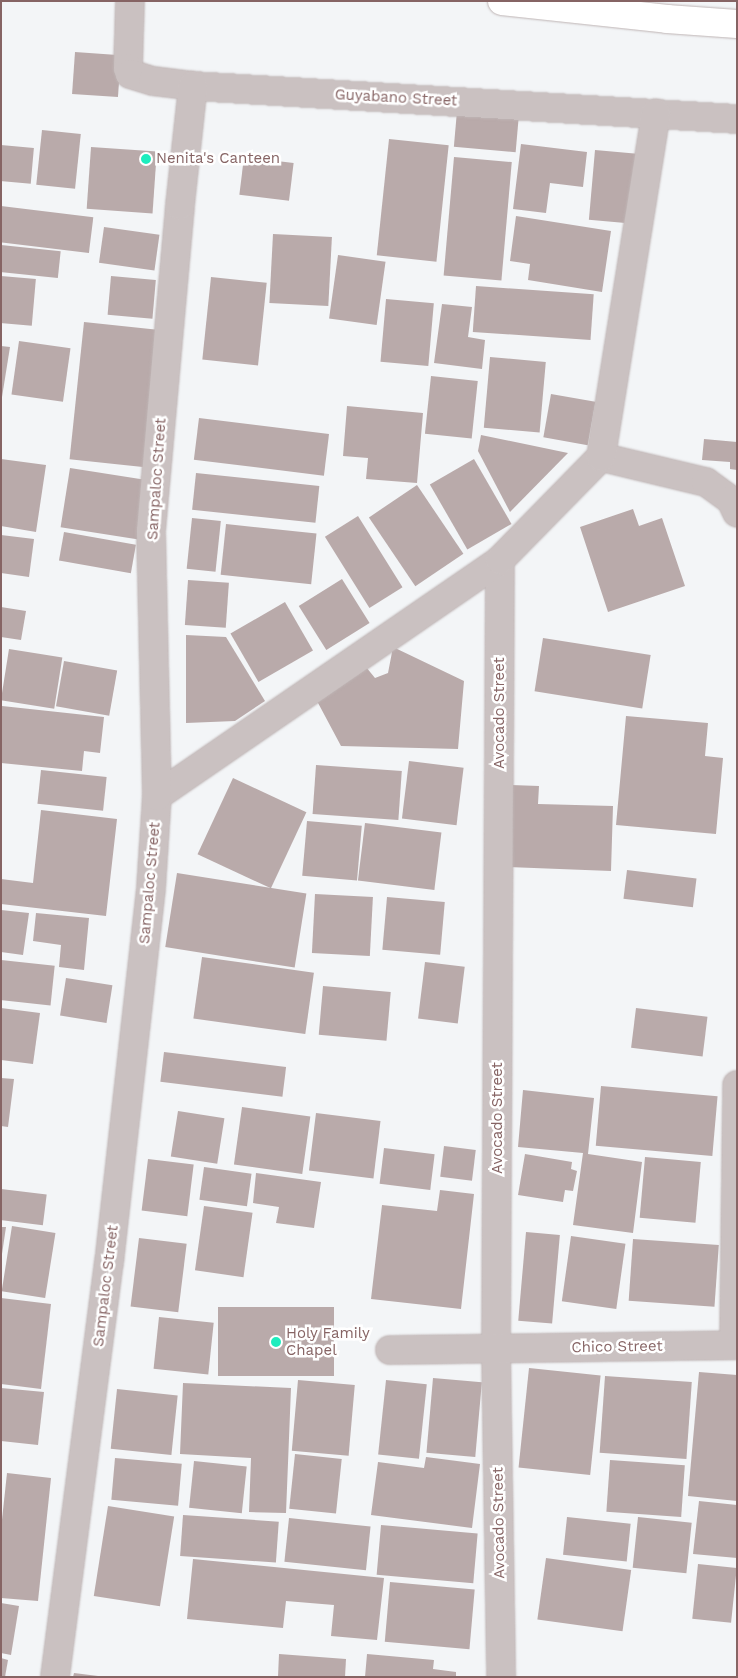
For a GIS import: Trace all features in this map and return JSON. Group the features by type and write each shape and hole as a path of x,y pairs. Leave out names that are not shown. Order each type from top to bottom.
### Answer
{"main road":[{"path":"502,1 668,19 737,24"}],"street":[{"name":"Guyabano Street","path":"130,1 128,68 130,74 153,81 193,86 737,119"},
{"name":"Sampaloc Street","path":"55,1677 109,1263 151,888 157,796 151,531 180,205 193,86"},
{"path":"157,796 500,560 601,457 656,113"},
{"path":"601,457 706,482 731,500 737,513"},
{"name":"Avocado Street","path":"500,560 496,1349 502,1677"},
{"path":"735,1345 737,1085"},
{"name":"Chico Street","path":"390,1350 735,1345"}],"building":[{"path":"75,52 121,55 118,97 72,94"},
{"path":"457,111 519,116 516,152 454,147"},
{"path":"42,130 81,134 75,189 36,185"},
{"path":"389,139 449,145 436,262 377,255"},
{"path":"521,144 587,152 583,187 550,183 546,213 513,209"},
{"path":"1,145 34,148 31,184 1,181"},
{"path":"91,147 157,152 153,213 87,209"},
{"path":"595,150 640,154 634,224 589,220"},
{"path":"244,157 294,163 289,201 239,195"},
{"path":"454,157 512,162 501,281 444,276"},
{"path":"1,206 93,217 89,253 1,242"},
{"path":"516,216 611,231 602,292 528,280 530,264 510,261"},
{"path":"104,227 159,235 154,270 99,263"},
{"path":"273,234 332,237 328,306 269,303"},
{"path":"1,245 61,251 58,278 1,272"},
{"path":"338,255 386,262 377,325 329,318"},
{"path":"1,276 36,279 32,326 1,323"},
{"path":"111,276 156,280 152,319 108,315"},
{"path":"211,277 267,283 258,365 202,360"},
{"path":"476,286 594,294 591,340 473,332"},
{"path":"386,299 434,303 428,366 381,362"},
{"path":"442,304 472,307 468,337 485,340 482,369 434,363"},
{"path":"84,322 160,330 145,467 70,459"},
{"path":"19,341 70,348 63,402 11,394"},
{"path":"1,346 10,347 2,397 1,397"},
{"path":"490,357 546,362 540,433 484,428"},
{"path":"431,376 478,381 472,439 425,434"},
{"path":"551,394 595,402 588,445 543,437"},
{"path":"347,406 423,413 417,483 366,479 368,458 343,456"},
{"path":"199,418 329,434 324,476 194,460"},
{"path":"481,435 568,453 510,512 478,451"},
{"path":"704,439 737,442 737,470 730,469 730,462 702,460"},
{"path":"1,459 46,465 36,532 1,526"},
{"path":"474,459 511,524 467,549 430,484"},
{"path":"70,468 148,480 139,540 61,527"},
{"path":"196,473 319,486 315,523 192,510"},
{"path":"417,485 463,554 415,586 369,517"},
{"path":"633,509 639,526 662,518 685,586 608,612 580,527"},
{"path":"358,516 403,587 369,608 325,537"},
{"path":"192,518 221,521 216,572 187,569"},
{"path":"226,524 317,534 311,584 221,575"},
{"path":"64,532 136,545 131,573 59,561"},
{"path":"1,535 34,539 29,577 1,573"},
{"path":"342,579 370,623 326,650 299,606"},
{"path":"188,580 229,583 226,628 185,625"},
{"path":"285,602 313,650 258,682 230,634"},
{"path":"1,607 26,611 21,640 1,637"},
{"path":"186,635 226,637 265,701 235,721 186,723"},
{"path":"543,638 651,655 642,708 535,691"},
{"path":"393,647 464,681 458,749 341,746 317,701 366,667 375,678 388,673"},
{"path":"9,649 62,657 54,709 1,700"},
{"path":"64,661 117,670 109,716 56,706"},
{"path":"2,706 104,717 100,753 84,751 82,771 1,763"},
{"path":"626,716 708,723 705,756 723,758 716,834 616,825"},
{"path":"409,761 464,768 457,825 402,819"},
{"path":"316,765 402,771 398,820 313,814"},
{"path":"41,770 107,777 103,811 37,804"},
{"path":"233,778 306,812 271,888 198,854"},
{"path":"511,785 539,786 538,804 613,806 611,871 507,867"},
{"path":"41,810 117,819 106,916 1,904 1,879 33,883"},
{"path":"307,821 362,826 357,881 302,876"},
{"path":"365,823 441,832 434,890 358,881"},
{"path":"627,870 696,879 693,907 623,899"},
{"path":"177,873 306,893 295,968 165,947"},
{"path":"315,894 373,897 370,956 312,953"},
{"path":"387,897 445,902 440,955 382,950"},
{"path":"1,910 29,913 23,955 1,952"},
{"path":"36,913 89,918 84,970 59,967 61,945 33,941"},
{"path":"202,957 314,973 305,1034 193,1018"},
{"path":"1,960 55,966 51,1005 1,1000"},
{"path":"425,962 465,967 458,1023 418,1019"},
{"path":"66,978 112,985 106,1023 60,1016"},
{"path":"323,986 391,992 386,1041 319,1035"},
{"path":"1,1008 40,1013 33,1064 1,1060"},
{"path":"636,1008 707,1017 703,1056 631,1048"},
{"path":"164,1052 286,1067 282,1097 160,1082"},
{"path":"1,1078 14,1079 8,1127 1,1126"},
{"path":"601,1086 718,1096 712,1156 596,1146"},
{"path":"523,1090 594,1098 588,1154 642,1162 633,1233 573,1225 583,1153 518,1147"},
{"path":"242,1107 310,1117 302,1174 234,1164"},
{"path":"178,1111 224,1118 217,1164 171,1156"},
{"path":"316,1113 381,1121 373,1178 309,1171"},
{"path":"444,1146 476,1150 472,1181 440,1177"},
{"path":"384,1148 435,1154 430,1190 380,1184"},
{"path":"525,1154 572,1162 571,1169 577,1171 573,1191 565,1190 563,1202 518,1195"},
{"path":"645,1157 701,1162 695,1223 640,1218"},
{"path":"148,1159 194,1165 187,1216 142,1211"},
{"path":"204,1167 252,1174 247,1206 199,1200"},
{"path":"256,1173 321,1182 314,1228 276,1223 279,1207 253,1203"},
{"path":"1,1189 47,1195 43,1225 1,1220"},
{"path":"440,1190 474,1194 461,1309 371,1299 382,1205 437,1211"},
{"path":"204,1206 253,1213 243,1277 195,1270"},
{"path":"12,1226 55,1233 45,1298 2,1291"},
{"path":"1,1227 6,1227 2,1254 1,1254"},
{"path":"526,1232 560,1235 552,1324 518,1321"},
{"path":"571,1236 625,1244 616,1309 562,1301"},
{"path":"139,1238 187,1244 178,1312 131,1306"},
{"path":"633,1239 719,1245 714,1307 629,1301"},
{"path":"1,1298 51,1304 41,1389 1,1384"},
{"name":"Holy Family Chapel","path":"218,1307 334,1307 334,1376 218,1376"},
{"path":"159,1317 214,1323 208,1374 154,1369"},
{"path":"529,1368 601,1376 590,1475 519,1467"},
{"path":"699,1372 737,1375 737,1501 688,1496"},
{"path":"605,1376 692,1382 686,1459 600,1453"},
{"path":"433,1378 482,1382 475,1457 426,1453"},
{"path":"298,1380 355,1385 349,1456 292,1451"},
{"path":"386,1380 427,1384 419,1459 378,1455"},
{"path":"183,1383 291,1388 286,1513 249,1512 251,1458 180,1454"},
{"path":"1,1388 44,1392 38,1445 1,1441"},
{"path":"117,1389 178,1395 171,1455 111,1449"},
{"path":"295,1454 342,1459 336,1514 289,1509"},
{"path":"426,1457 480,1464 472,1528 371,1515 378,1462 424,1468"},
{"path":"115,1458 182,1464 178,1506 111,1500"},
{"path":"610,1460 685,1465 681,1517 606,1512"},
{"path":"194,1461 247,1467 242,1513 189,1508"},
{"path":"7,1473 51,1478 38,1601 1,1598 1,1529"},
{"path":"699,1501 737,1505 737,1558 693,1554"},
{"path":"108,1506 174,1516 160,1606 94,1596"},
{"path":"183,1515 279,1522 276,1563 180,1556"},
{"path":"567,1517 631,1524 627,1561 563,1555"},
{"path":"638,1517 692,1523 686,1573 633,1568"},
{"path":"289,1518 371,1527 366,1570 284,1562"},
{"path":"381,1525 478,1533 473,1583 377,1575"},
{"path":"546,1558 631,1570 623,1631 537,1619"},
{"path":"193,1559 384,1578 377,1640 331,1636 334,1605 286,1601 283,1628 187,1619"},
{"path":"698,1564 737,1568 731,1623 692,1619"},
{"path":"390,1582 475,1589 469,1649 385,1642"},
{"path":"1,1603 19,1606 11,1655 1,1653"},
{"path":"279,1654 346,1659 345,1677 278,1677"},
{"path":"367,1654 434,1660 433,1669 456,1672 456,1677 365,1677"},
{"path":"1,1658 8,1660 5,1677 1,1677"},
{"path":"74,1673 98,1676 73,1677"}],"place":[{"name":"Nenita's Canteen","path":"146,159"},
{"name":"Holy Family Chapel","path":"276,1342"}]}
